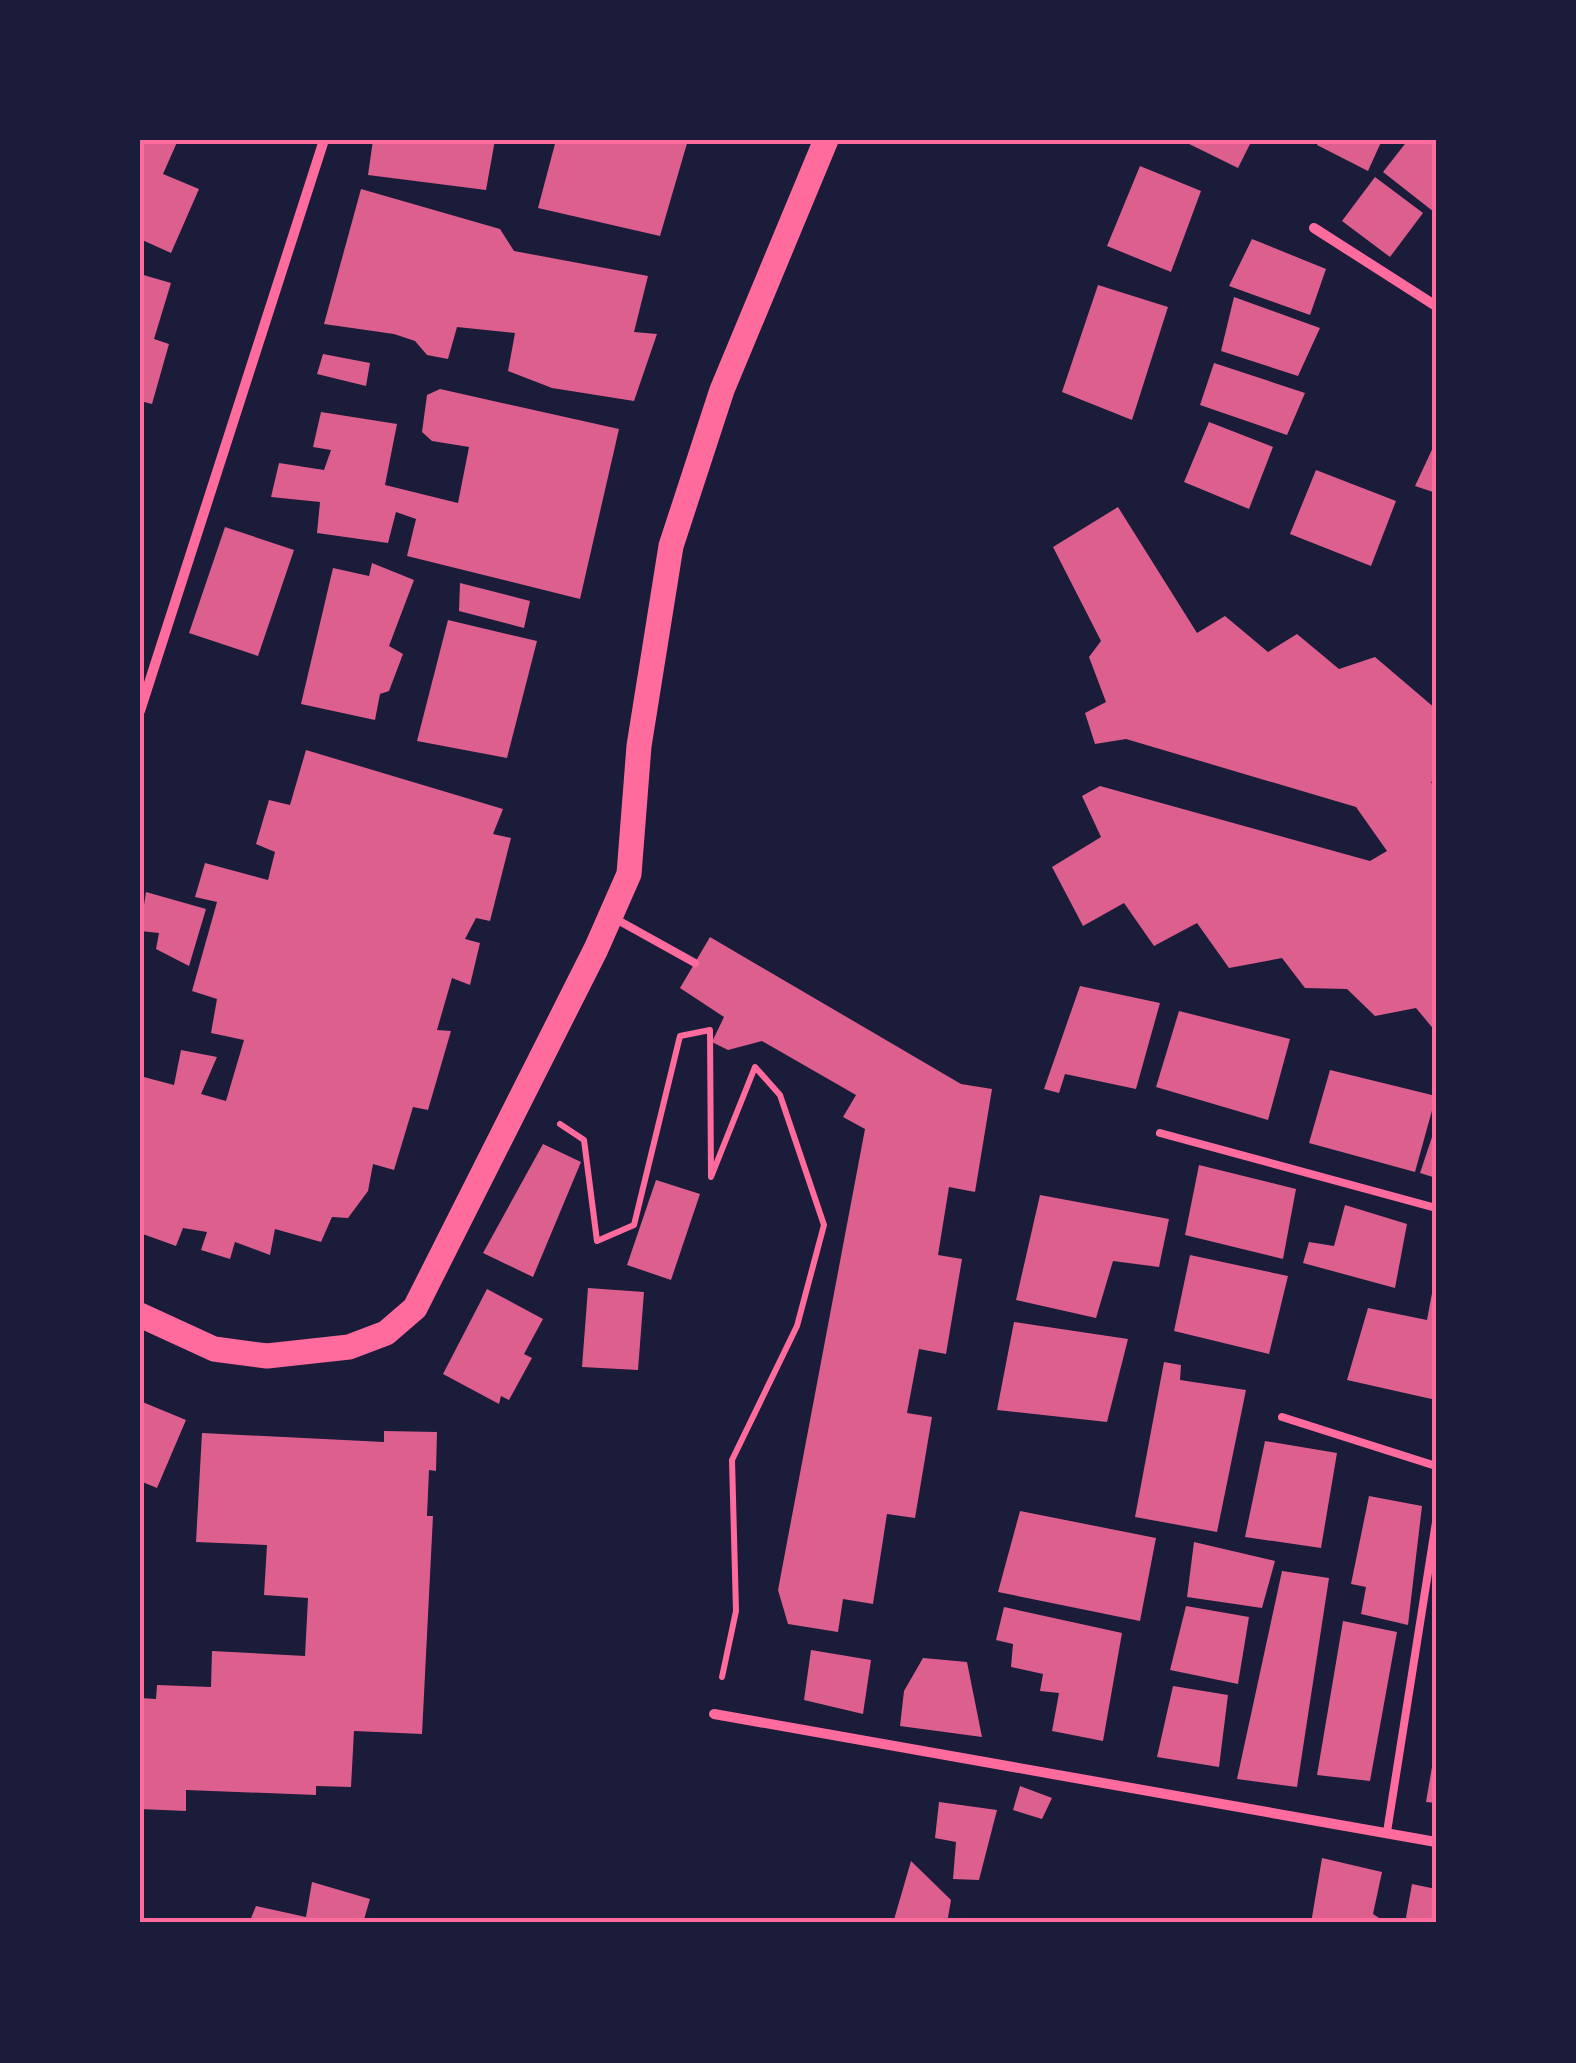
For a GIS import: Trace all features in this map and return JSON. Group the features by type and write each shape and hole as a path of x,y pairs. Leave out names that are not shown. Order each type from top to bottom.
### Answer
{"main road":[{"path":"140,1315 214,1349 267,1356 349,1348 386,1333 415,1308 522,1098 629,874 638,746 671,546 722,390 826,140"}],"street":[{"path":"140,711 324,140"},
{"path":"1314,228 1436,306"},
{"path":"714,1714 1436,1842"}],"lane":[{"path":"610,916 695,963"},
{"path":"1160,1133 1436,1208"},
{"path":"1282,1417 1436,1466"},
{"path":"1387,1832 1436,1522"}],"path":[{"path":"522,1098 584,1140 598,1240 634,1225 680,1036 710,1030 711,1177 755,1067 780,1094 824,1225 798,1326 732,1460 736,1611 714,1714"}],"building":[{"path":"140,140 178,140 163,174 199,189 171,253 140,239"},
{"path":"373,140 495,140 486,190 368,175"},
{"path":"556,140 688,140 660,236 538,208"},
{"path":"1181,140 1252,140 1238,168"},
{"path":"1319,140 1382,140 1368,171 1317,145"},
{"path":"1408,140 1436,140 1434,212 1383,172"},
{"path":"1140,166 1201,191 1171,272 1107,246"},
{"path":"1375,177 1423,213 1390,257 1342,221"},
{"path":"361,189 500,229 514,251 648,276 634,332 657,334 634,401 552,388 508,371 515,333 457,327 448,359 427,355 415,341 394,334 324,324"},
{"path":"1252,239 1326,269 1310,315 1229,286"},
{"path":"140,274 171,283 154,339 169,344 152,404 140,401"},
{"path":"1098,285 1168,307 1132,420 1062,392"},
{"path":"1234,297 1320,328 1298,376 1221,351"},
{"path":"323,354 370,363 366,386 317,374"},
{"path":"1214,363 1305,393 1287,435 1200,405"},
{"path":"440,389 619,429 580,599 407,556 416,519 396,512 388,543 317,533 320,502 271,497 279,463 324,470 331,450 313,447 321,412 397,424 385,485 458,503 469,447 432,441 422,432 427,395"},
{"path":"1209,422 1273,447 1249,509 1184,482"},
{"path":"1436,441 1436,493 1415,486"},
{"path":"1316,470 1396,501 1371,566 1290,534"},
{"path":"1118,507 1197,633 1225,616 1268,652 1297,634 1339,669 1375,657 1436,709 1436,780 1431,782 1436,790 1436,1032 1416,1008 1375,1016 1347,989 1305,988 1282,958 1229,968 1197,923 1154,946 1124,903 1083,926 1052,867 1101,837 1082,796 1100,786 1370,861 1387,851 1356,807 1126,739 1095,744 1085,713 1106,702 1089,657 1101,641 1053,547"},
{"path":"225,527 294,550 258,656 189,633"},
{"path":"372,563 414,580 389,646 403,654 389,691 380,694 375,720 301,704 333,568 369,576"},
{"path":"460,583 530,601 524,628 459,611"},
{"path":"448,620 537,641 507,758 417,741"},
{"path":"306,750 503,809 493,834 511,838 490,921 476,918 465,939 480,943 470,985 452,978 437,1030 451,1031 428,1110 413,1107 394,1170 373,1164 368,1191 348,1218 332,1217 321,1242 275,1229 270,1255 235,1242 230,1259 201,1250 207,1232 183,1228 176,1246 140,1233 140,1076 174,1085 181,1050 217,1057 201,1094 226,1101 244,1040 211,1033 217,999 192,991 217,902 195,897 205,863 268,880 275,852 256,844 269,800 290,805"},
{"path":"146,892 206,909 189,966 156,949 159,933 140,931"},
{"path":"710,937 961,1084 992,1089 975,1192 949,1187 938,1255 962,1259 946,1354 919,1349 907,1413 932,1417 915,1518 887,1514 873,1604 843,1599 838,1632 788,1624 778,1590 865,1129 843,1117 856,1095 762,1041 728,1050 712,1042 724,1017 680,988"},
{"path":"1080,986 1160,1003 1136,1089 1065,1074 1059,1093 1044,1089"},
{"path":"1179,1011 1290,1039 1268,1120 1156,1087"},
{"path":"1330,1070 1436,1096 1415,1172 1309,1143"},
{"path":"1436,1128 1436,1178 1420,1173"},
{"path":"543,1144 581,1162 533,1277 483,1253"},
{"path":"1199,1165 1296,1189 1283,1259 1185,1235"},
{"path":"656,1180 700,1194 671,1280 627,1265"},
{"path":"1040,1195 1169,1219 1159,1267 1113,1261 1096,1318 1016,1300"},
{"path":"1345,1205 1407,1224 1395,1288 1303,1263 1309,1242 1334,1246"},
{"path":"1190,1255 1288,1276 1269,1354 1174,1331"},
{"path":"588,1288 644,1292 638,1370 582,1367"},
{"path":"487,1289 543,1319 524,1354 532,1358 509,1400 501,1396 499,1404 443,1374"},
{"path":"1432,1293 1436,1294 1436,1400 1347,1380 1368,1308 1427,1320"},
{"path":"1014,1322 1128,1339 1107,1422 997,1410"},
{"path":"1164,1362 1181,1365 1180,1380 1246,1390 1217,1532 1135,1517"},
{"path":"140,1401 186,1420 157,1488 140,1481"},
{"path":"384,1431 437,1432 436,1471 429,1470 427,1516 433,1516 422,1734 354,1731 351,1787 316,1786 316,1795 186,1790 186,1811 140,1809 140,1698 156,1699 157,1685 211,1687 212,1651 305,1656 308,1598 264,1595 267,1545 196,1542 202,1433 384,1442"},
{"path":"1265,1441 1337,1453 1321,1548 1245,1537"},
{"path":"1369,1496 1422,1506 1408,1625 1361,1614 1366,1587 1351,1584"},
{"path":"1020,1511 1156,1538 1140,1621 998,1592"},
{"path":"1194,1542 1275,1561 1262,1608 1187,1597"},
{"path":"1282,1571 1329,1578 1297,1787 1237,1779"},
{"path":"1186,1606 1249,1617 1238,1684 1170,1670"},
{"path":"1004,1607 1122,1633 1103,1741 1052,1731 1059,1693 1040,1691 1043,1674 1011,1667 1013,1644 996,1640"},
{"path":"1343,1621 1397,1632 1370,1781 1317,1775"},
{"path":"811,1650 871,1660 863,1714 804,1700"},
{"path":"923,1658 967,1662 982,1737 900,1726 904,1691"},
{"path":"1173,1686 1228,1695 1219,1767 1157,1757"},
{"path":"1436,1755 1436,1803 1426,1802"},
{"path":"1020,1786 1052,1798 1042,1819 1013,1810"},
{"path":"939,1802 997,1810 979,1880 953,1879 956,1842 935,1838"},
{"path":"1322,1858 1382,1872 1373,1914 1387,1923 1311,1923"},
{"path":"911,1861 951,1900 947,1923 893,1923"},
{"path":"312,1882 370,1899 363,1923 249,1923 256,1906 306,1917"},
{"path":"1412,1884 1436,1889 1436,1923 1405,1923"}]}
